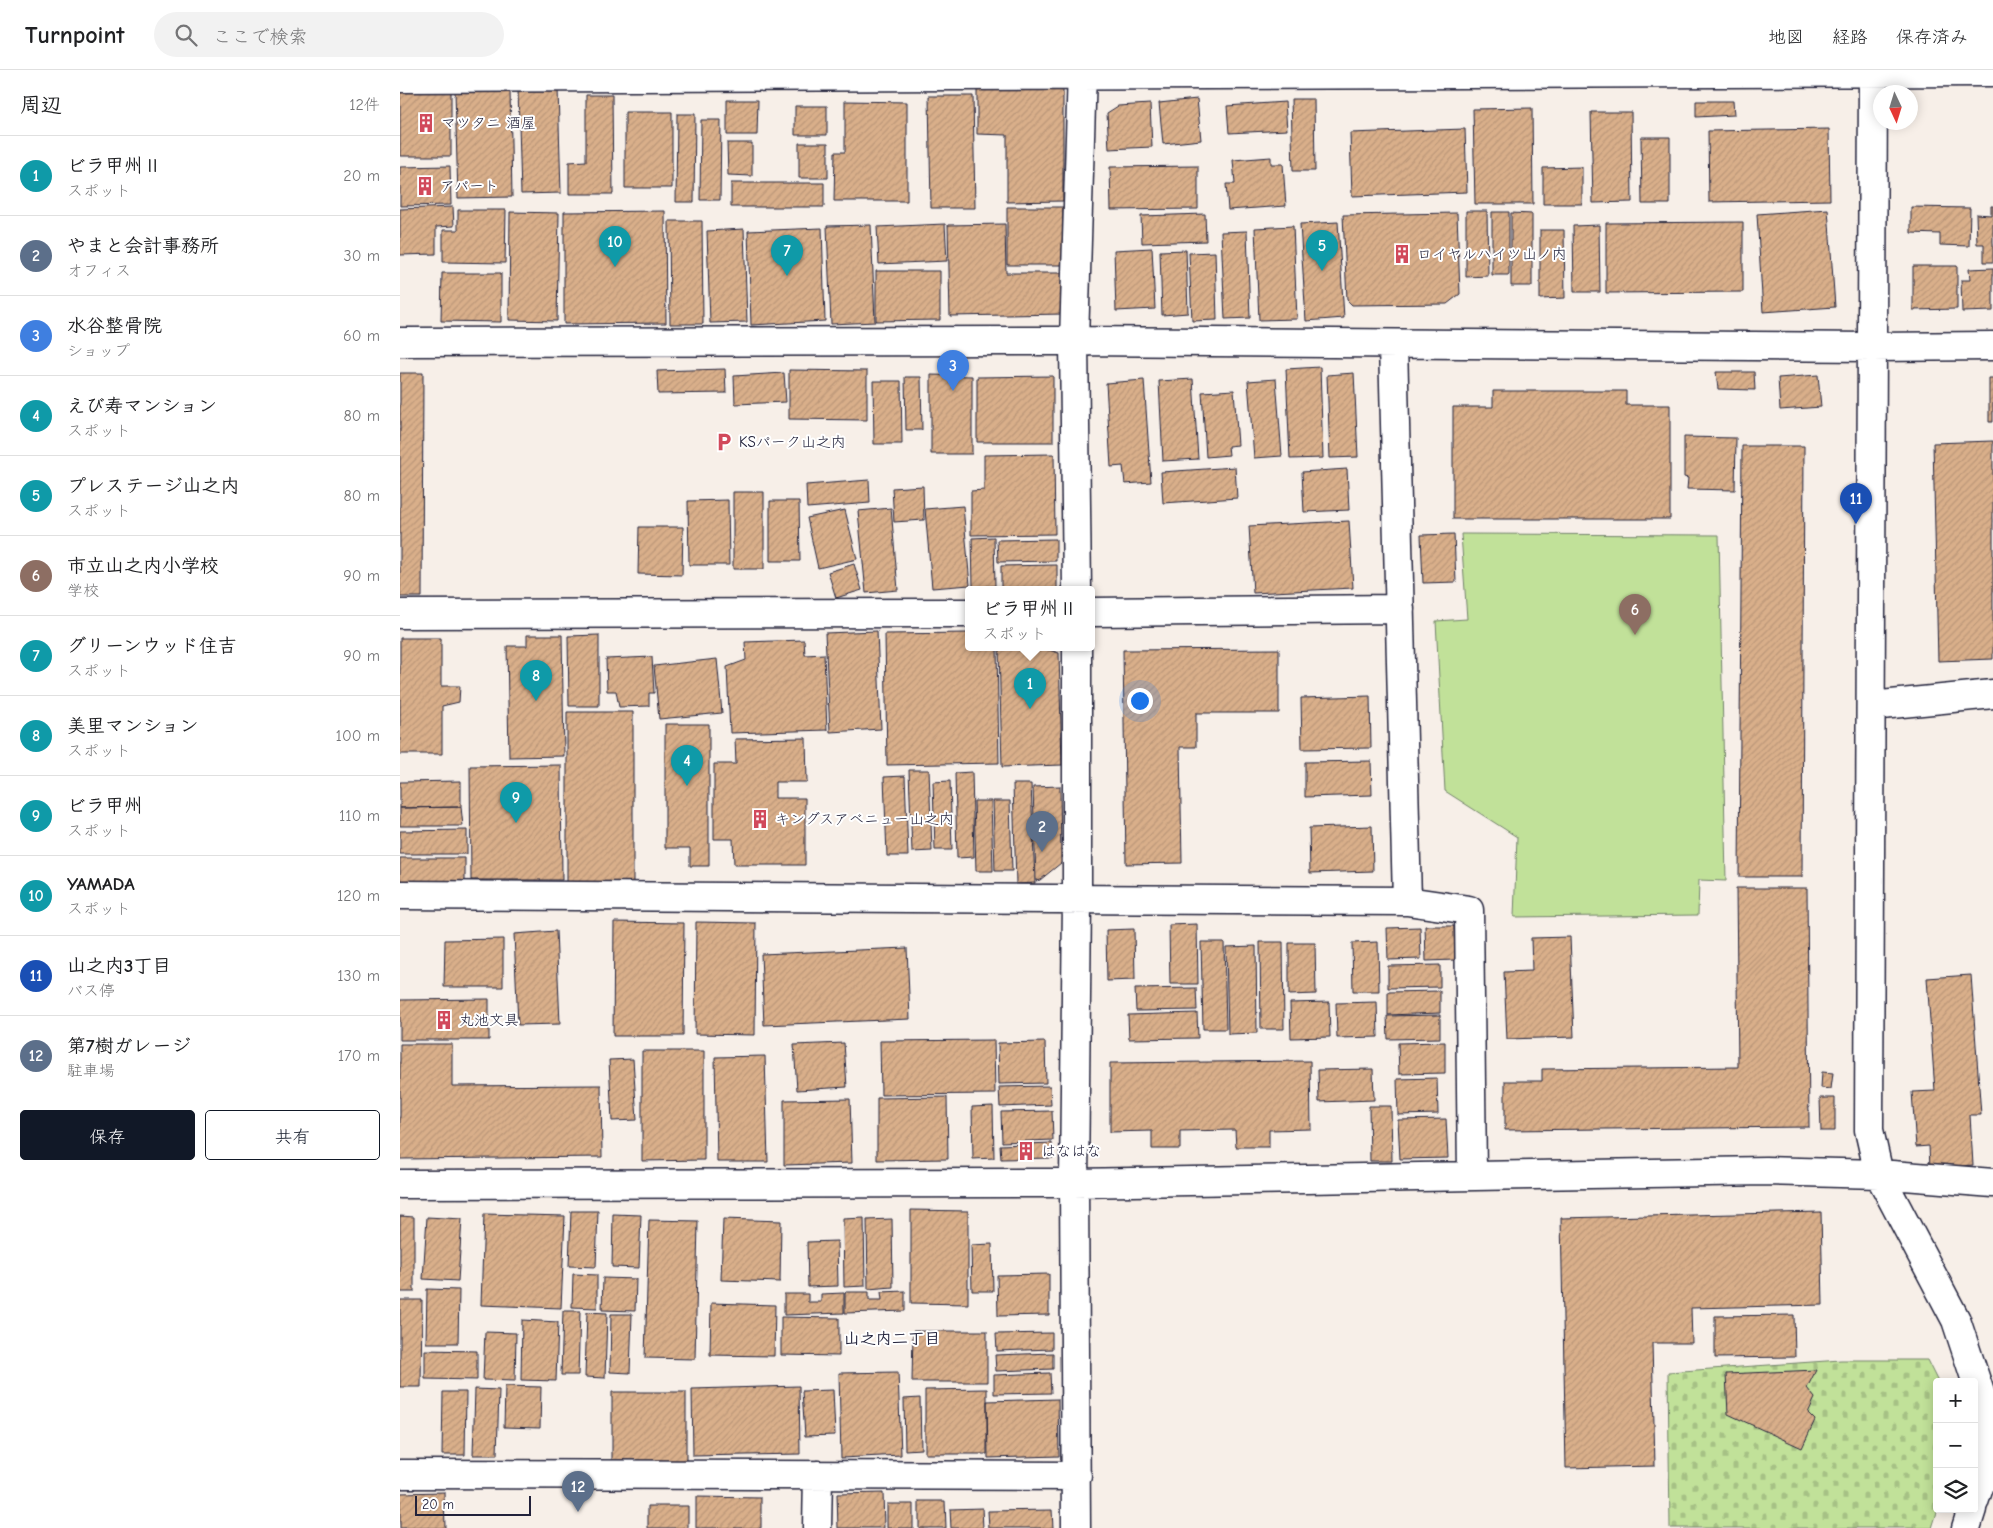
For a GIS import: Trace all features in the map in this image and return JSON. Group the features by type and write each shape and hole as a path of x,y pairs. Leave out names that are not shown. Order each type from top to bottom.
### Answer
{"street":[{"path":"1873,71 1869,1130 1879,1174 1956,1320 1991,1426 1987,1463 1978,1490"},
{"path":"400,78 1082,73 1993,72"},
{"path":"1077,586 1074,341 1082,73"},
{"path":"400,342 1074,341 1872,347 1993,346"},
{"path":"1393,344 1407,901"},
{"path":"1095,612 1400,609"},
{"path":"400,614 965,612"},
{"path":"1076,1528 1074,1182 1078,900 1077,651"},
{"path":"1871,706 1993,694"},
{"path":"400,895 1407,901 1469,910 1472,1175"},
{"path":"400,1184 1074,1182 1766,1171 1879,1174 1993,1183"},
{"path":"400,1474 1077,1476"},
{"path":"817,1528 818,1475"},
{"path":"1966,1528 1971,1513"}],"green space":[{"path":"1461,534 1719,535 1726,881 1699,880 1698,915 1514,917 1517,837 1445,791 1436,621 1467,619"},
{"path":"1841,1360 1927,1360 1936,1378 1933,1378 1933,1513 1937,1513 1932,1528 1670,1528 1668,1372"}],"building":[{"path":"977,88 1063,88 1063,201 1007,202 1007,135 977,134"},
{"path":"558,89 561,193 521,194 518,90"},
{"name":"マツタニ 酒屋","path":"400,90 451,90 451,156 400,156"},
{"path":"510,90 512,197 458,198 455,91"},
{"path":"586,95 612,95 613,194 569,194 569,162 586,161"},
{"path":"929,96 973,96 975,208 931,208"},
{"path":"1197,99 1201,140 1163,144 1159,103"},
{"path":"1291,99 1314,99 1315,171 1293,171"},
{"path":"727,100 758,100 757,135 727,135"},
{"path":"845,101 907,102 907,201 834,201 835,152 845,152"},
{"path":"1696,101 1733,101 1734,115 1696,117"},
{"path":"1285,102 1287,130 1229,133 1227,106"},
{"path":"1150,104 1152,147 1109,149 1107,113 1118,106"},
{"path":"795,106 827,106 827,135 795,135"},
{"path":"1532,108 1533,204 1475,204 1473,109"},
{"path":"625,112 672,112 672,188 625,188"},
{"path":"1591,112 1631,112 1632,202 1593,203"},
{"path":"677,114 695,114 694,202 676,202"},
{"path":"701,120 721,120 720,200 700,200"},
{"path":"1465,129 1467,192 1352,196 1350,133"},
{"path":"1829,129 1830,200 1709,202 1708,131"},
{"path":"1641,137 1670,137 1670,204 1642,204"},
{"path":"727,143 752,143 752,176 728,175"},
{"path":"799,143 828,143 828,178 799,178"},
{"path":"1271,157 1271,164 1283,164 1286,206 1228,210 1226,184 1235,184 1233,160"},
{"name":"アパート","path":"450,166 451,205 400,206 400,167"},
{"path":"1198,166 1198,209 1111,210 1110,167"},
{"path":"1582,167 1582,204 1543,204 1543,168"},
{"path":"731,183 824,183 824,207 731,207"},
{"path":"1991,206 1993,206 1993,262 1984,262 1984,244 1977,244 1976,214 1991,215"},
{"path":"453,207 454,226 436,227 436,254 400,255 400,209"},
{"path":"1007,207 1063,207 1063,265 1007,265"},
{"path":"1911,207 1970,208 1969,246 1940,245 1940,234 1911,233"},
{"path":"1828,209 1835,307 1763,312 1757,214"},
{"path":"458,210 506,210 505,263 443,262 443,230 458,230"},
{"path":"665,211 666,323 564,324 564,212"},
{"path":"1466,211 1487,211 1488,276 1466,277"},
{"path":"510,212 559,213 557,321 509,320"},
{"path":"1492,212 1509,212 1509,275 1492,275"},
{"name":"ロイヤルハイツ山ノ内","path":"1457,213 1460,294 1447,304 1352,305 1347,300 1343,215"},
{"path":"1511,213 1532,214 1532,286 1511,286"},
{"path":"1205,214 1206,241 1142,243 1141,216"},
{"path":"669,221 702,221 703,324 670,324"},
{"path":"1338,222 1344,318 1306,321 1300,224"},
{"path":"1743,222 1743,292 1606,293 1606,223"},
{"path":"945,224 947,261 879,264 877,227"},
{"path":"1005,224 1006,273 1063,273 1064,314 950,316 948,225"},
{"path":"871,225 875,322 831,324 827,226"},
{"path":"1599,225 1600,292 1574,292 1573,226"},
{"path":"1293,226 1297,319 1259,320 1255,228"},
{"path":"822,228 825,321 751,325 748,231"},
{"path":"744,229 747,322 710,323 707,231"},
{"path":"1540,230 1564,230 1565,298 1540,299"},
{"path":"1247,231 1250,318 1225,319 1221,232"},
{"path":"1152,248 1155,309 1116,311 1114,250"},
{"path":"1186,250 1188,313 1162,315 1160,251"},
{"path":"1215,252 1217,320 1192,321 1189,253"},
{"path":"1913,266 1957,266 1957,309 1913,310"},
{"path":"1993,268 1993,311 1962,312 1961,280 1970,280 1969,269"},
{"path":"876,271 940,271 940,320 876,321"},
{"path":"442,273 501,273 501,322 441,321"},
{"path":"1320,367 1323,458 1290,459 1286,369"},
{"path":"725,369 726,393 658,394 657,371"},
{"path":"789,370 867,371 867,420 789,419"},
{"path":"1716,372 1754,372 1755,390 1718,389"},
{"path":"400,373 423,373 422,597 400,597"},
{"path":"784,373 786,402 735,404 734,376"},
{"path":"1354,373 1358,457 1330,458 1327,375"},
{"path":"931,375 972,376 972,454 931,454"},
{"path":"1818,375 1821,407 1780,410 1778,378"},
{"path":"1053,376 1053,442 977,442 977,377"},
{"path":"905,377 921,377 922,430 906,430"},
{"path":"1989,378 1993,378 1993,422 1989,422"},
{"path":"1193,379 1198,459 1163,461 1159,381"},
{"path":"1276,379 1282,456 1254,458 1248,381"},
{"path":"1144,380 1151,482 1125,484 1123,466 1111,467 1106,383"},
{"path":"873,381 901,381 902,444 874,444"},
{"path":"1234,390 1238,445 1228,446 1229,455 1206,457 1202,392"},
{"path":"1493,391 1626,391 1626,405 1670,405 1670,519 1453,519 1453,407 1493,407"},
{"path":"1684,437 1736,438 1735,490 1687,489 1688,478 1684,477"},
{"path":"1993,441 1993,659 1938,661 1933,443"},
{"path":"1742,446 1804,446 1802,877 1739,877"},
{"path":"1054,454 1055,534 971,535 971,491 984,490 984,455"},
{"path":"1235,467 1237,498 1163,503 1161,472"},
{"path":"1347,469 1349,510 1304,512 1302,472"},
{"path":"869,480 870,503 807,508 806,485"},
{"path":"923,486 924,520 894,522 892,488"},
{"path":"733,492 764,492 764,569 733,569"},
{"path":"728,500 729,565 689,565 688,501"},
{"path":"770,501 799,501 800,561 770,561"},
{"path":"963,506 970,585 932,588 925,509"},
{"path":"891,508 898,590 866,593 858,511"},
{"path":"845,510 857,559 818,568 807,518"},
{"path":"1349,521 1353,588 1253,593 1249,526"},
{"path":"639,527 683,527 682,575 638,574"},
{"path":"1454,534 1456,582 1423,583 1421,535"},
{"path":"994,537 995,586 973,586 972,538"},
{"path":"1056,539 1056,561 998,562 997,540"},
{"path":"854,564 862,590 836,598 828,572"},
{"path":"1057,565 1057,586 1001,586 1001,566"},
{"path":"877,631 881,729 830,732 825,633"},
{"path":"965,633 965,651 997,651 999,763 887,765 885,634"},
{"path":"527,635 562,635 564,756 509,757 507,646 527,646"},
{"path":"599,635 599,706 569,706 568,636"},
{"path":"400,638 441,638 441,686 460,686 459,702 442,706 442,754 400,754"},
{"path":"804,640 805,655 824,654 827,730 730,733 727,667 746,660 745,642"},
{"path":"1279,649 1279,713 1196,713 1196,747 1180,747 1182,863 1126,864 1123,650"},
{"path":"999,651 1052,651 1059,653 1062,765 1002,767"},
{"path":"652,657 654,693 649,693 649,706 619,707 616,691 607,691 606,659"},
{"path":"717,659 722,713 659,719 654,666"},
{"path":"1370,696 1371,748 1302,749 1301,698"},
{"path":"567,712 633,712 633,889 567,888"},
{"path":"665,724 709,724 709,866 690,866 690,848 665,848"},
{"name":"キングスアベニュー山之内","path":"806,738 807,782 775,782 775,798 805,798 805,865 734,865 733,839 714,839 714,764 736,764 735,739"},
{"path":"1371,761 1372,795 1305,797 1305,762"},
{"path":"561,765 562,880 471,880 470,766"},
{"path":"909,770 929,770 932,851 912,852"},
{"path":"972,772 974,857 957,858 955,773"},
{"path":"905,776 908,856 887,856 884,777"},
{"path":"461,781 461,807 400,808 400,782"},
{"path":"950,781 952,850 935,850 933,782"},
{"path":"1013,784 1031,784 1035,883 1016,884"},
{"path":"1060,786 1061,863 1040,880 1036,881 1033,787"},
{"path":"974,801 991,801 993,871 976,871"},
{"path":"993,801 1010,801 1012,871 995,871"},
{"path":"461,807 463,826 400,826 400,808"},
{"path":"1372,826 1373,871 1310,873 1309,828"},
{"path":"467,830 467,854 400,854 400,831"},
{"path":"400,858 465,858 465,881 400,881"},
{"path":"1736,888 1807,888 1809,1127 1505,1130 1505,1081 1542,1081 1542,1069 1738,1067"},
{"path":"614,922 684,923 683,1036 613,1036"},
{"path":"696,922 756,923 755,1035 695,1034"},
{"path":"1197,924 1198,984 1170,984 1169,925"},
{"path":"1425,926 1454,926 1455,960 1426,961"},
{"path":"1420,927 1421,959 1388,960 1387,928"},
{"path":"1134,929 1135,980 1107,981 1106,930"},
{"path":"556,931 560,1024 518,1025 514,934"},
{"path":"1570,937 1574,1037 1507,1039 1504,972 1532,971 1531,938"},
{"path":"503,939 503,987 444,987 445,940"},
{"path":"1201,942 1224,942 1226,1029 1203,1029"},
{"path":"1260,942 1283,942 1284,1029 1261,1029"},
{"path":"1378,942 1379,991 1353,991 1352,943"},
{"path":"1289,943 1315,943 1316,994 1289,995"},
{"path":"1256,946 1257,1033 1228,1034 1226,947"},
{"path":"907,948 910,1019 764,1025 761,954"},
{"path":"1440,965 1440,987 1388,988 1388,966"},
{"path":"1971,975 1981,1115 1970,1115 1973,1165 1930,1168 1929,1146 1916,1147 1912,1092 1935,1091 1927,978"},
{"path":"1196,988 1197,1010 1136,1011 1135,989"},
{"path":"1440,991 1440,1013 1388,1015 1388,992"},
{"name":"丸池文具","path":"489,999 489,1040 400,1040 400,1000"},
{"path":"1329,1002 1330,1037 1291,1038 1290,1003"},
{"path":"1377,1002 1378,1037 1337,1038 1336,1003"},
{"path":"1197,1013 1198,1038 1129,1039 1128,1015"},
{"path":"1440,1015 1440,1038 1388,1039 1387,1016"},
{"path":"994,1040 995,1094 881,1095 880,1041"},
{"path":"1045,1042 1046,1083 999,1084 998,1043"},
{"path":"1445,1042 1445,1073 1399,1074 1398,1043"},
{"path":"844,1043 847,1087 797,1090 794,1045"},
{"path":"400,1044 452,1044 452,1086 601,1085 602,1157 400,1159"},
{"path":"642,1051 704,1051 704,1160 642,1161"},
{"path":"765,1056 768,1162 717,1162 715,1057"},
{"path":"633,1059 637,1120 612,1121 609,1060"},
{"path":"1310,1061 1311,1129 1269,1130 1269,1147 1236,1147 1235,1130 1180,1131 1180,1149 1152,1149 1152,1131 1110,1132 1110,1063"},
{"path":"1373,1069 1374,1100 1319,1102 1318,1070"},
{"path":"1822,1072 1833,1073 1831,1089 1821,1088"},
{"path":"1437,1078 1438,1114 1398,1115 1397,1079"},
{"path":"1050,1086 1051,1105 1000,1107 999,1087"},
{"path":"947,1097 948,1159 877,1160 877,1098"},
{"path":"1820,1098 1835,1098 1835,1131 1821,1131"},
{"path":"850,1099 852,1163 784,1165 784,1100"},
{"path":"993,1106 994,1158 973,1159 972,1107"},
{"path":"1369,1106 1391,1106 1392,1161 1370,1161"},
{"path":"1052,1111 1053,1140 1002,1142 1001,1112"},
{"path":"1446,1119 1448,1158 1400,1159 1398,1120"},
{"name":"はなはな","path":"1052,1143 1053,1158 1001,1159 1000,1145"},
{"path":"911,1210 968,1211 968,1304 911,1303"},
{"path":"571,1211 598,1211 596,1267 569,1266"},
{"path":"1821,1212 1823,1305 1691,1308 1692,1343 1652,1343 1655,1466 1566,1468 1561,1218"},
{"path":"484,1214 565,1216 561,1308 481,1305"},
{"path":"613,1214 641,1215 639,1268 612,1267"},
{"path":"400,1216 414,1217 414,1292 400,1292"},
{"path":"427,1217 462,1219 458,1281 423,1279"},
{"path":"864,1218 865,1286 844,1287 843,1219"},
{"path":"723,1219 781,1221 780,1282 721,1280"},
{"path":"892,1219 893,1287 868,1289 867,1220"},
{"path":"649,1220 698,1221 695,1359 645,1358"},
{"path":"837,1241 838,1286 808,1287 807,1242"},
{"path":"992,1244 993,1291 972,1291 971,1245"},
{"path":"573,1274 597,1275 597,1308 572,1307"},
{"path":"1049,1274 1049,1315 998,1316 997,1275"},
{"path":"603,1278 636,1279 635,1311 602,1310"},
{"path":"427,1289 459,1290 458,1343 426,1343"},
{"path":"905,1291 905,1311 845,1313 845,1292 869,1292 869,1300 882,1300 881,1292"},
{"path":"844,1293 844,1313 784,1315 784,1294 808,1294 808,1302 821,1302 821,1294"},
{"path":"400,1300 422,1300 421,1387 400,1387"},
{"path":"711,1303 775,1305 774,1356 710,1355"},
{"path":"563,1311 580,1311 578,1375 561,1375"},
{"path":"587,1312 607,1313 605,1378 585,1377"},
{"path":"611,1314 632,1314 630,1373 610,1372"},
{"path":"1794,1315 1795,1357 1715,1358 1715,1316"},
{"path":"781,1317 839,1318 839,1356 781,1355"},
{"path":"522,1320 558,1322 556,1381 521,1380"},
{"path":"913,1331 987,1331 987,1382 912,1382"},
{"path":"485,1332 516,1333 515,1381 483,1380"},
{"path":"1052,1333 1052,1349 997,1351 996,1334"},
{"path":"425,1350 477,1351 477,1380 425,1379"},
{"path":"1053,1353 1053,1369 996,1371 995,1355"},
{"path":"1816,1370 1807,1388 1815,1398 1808,1413 1815,1420 1802,1448 1728,1414 1726,1374"},
{"path":"898,1372 901,1455 841,1458 839,1373"},
{"path":"1050,1373 1051,1393 994,1394 994,1375"},
{"path":"505,1386 541,1387 540,1428 504,1427"},
{"path":"799,1386 800,1454 693,1456 692,1389"},
{"path":"475,1389 499,1390 497,1455 473,1455"},
{"path":"987,1389 987,1454 925,1454 925,1390"},
{"path":"833,1390 835,1435 805,1436 802,1391"},
{"path":"443,1392 466,1392 465,1455 442,1455"},
{"path":"612,1392 686,1392 686,1461 612,1461"},
{"path":"920,1398 921,1449 905,1450 904,1399"},
{"path":"1058,1399 1059,1456 988,1458 987,1401"},
{"path":"444,1492 445,1528 400,1528 400,1493"},
{"path":"883,1493 884,1528 838,1528 837,1494"},
{"path":"696,1497 761,1498 761,1528 696,1528"},
{"path":"919,1501 945,1501 946,1528 919,1528"},
{"path":"887,1504 913,1504 913,1528 887,1528"},
{"path":"648,1506 688,1506 688,1528 648,1528"},
{"path":"982,1508 983,1528 951,1528 950,1509"},
{"path":"1052,1510 1053,1528 989,1528 988,1511"}],"place":[{"name":"マツタニ 酒屋","path":"426,123"},
{"name":"アパート","path":"425,186"},
{"name":"ロイヤルハイツ山ノ内","path":"1402,254"},
{"name":"YAMADA","path":"615,267"},
{"name":"プレステージ山之内","path":"1322,271"},
{"name":"グリーンウッド住吉","path":"787,276"},
{"name":"水谷整骨院","path":"953,391"},
{"name":"KSパーク山之内","path":"724,442"},
{"name":"山之内3丁目","path":"1856,524"},
{"name":"市立山之内小学校","path":"1635,635"},
{"name":"美里マンション","path":"536,701"},
{"name":"ビラ甲州Ⅱ","path":"1030,709"},
{"name":"えび寿マンション","path":"687,786"},
{"name":"キングスアベニュー山之内","path":"760,819"},
{"name":"ビラ甲州","path":"516,823"},
{"name":"やまと会計事務所","path":"1042,852"},
{"name":"丸池文具","path":"444,1020"},
{"name":"はなはな","path":"1026,1151"},
{"name":"第7樹ガレージ","path":"578,1512"}],"district":[{"name":"山之内二丁目","path":"892,1339"}]}
